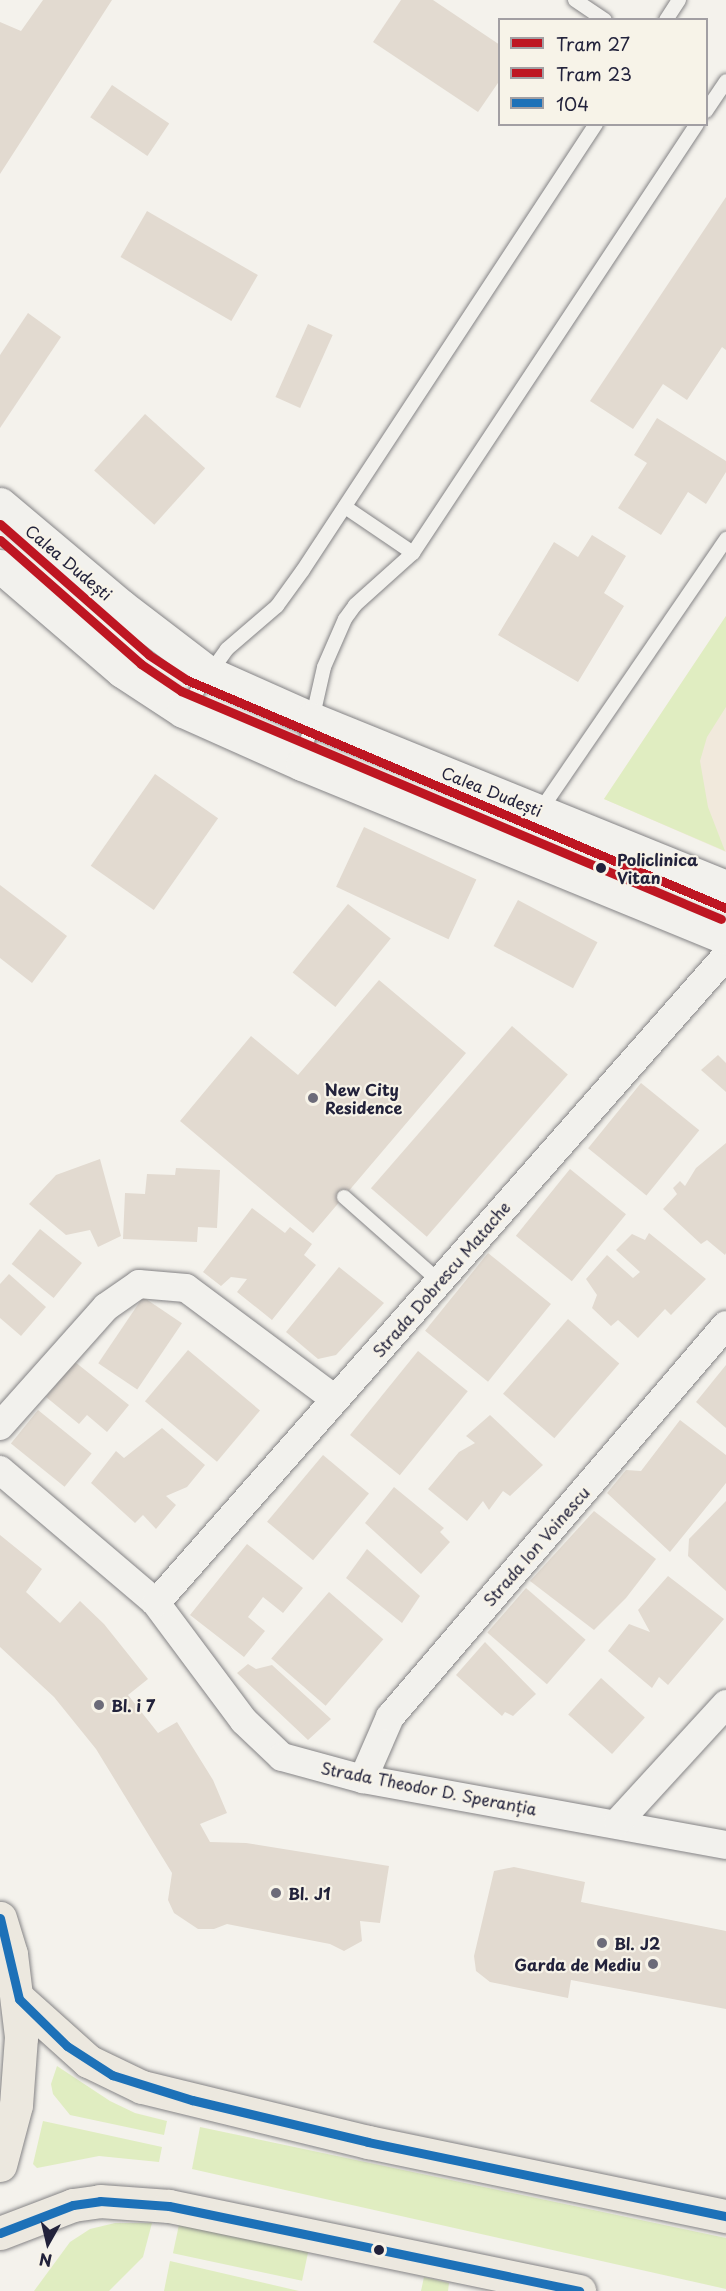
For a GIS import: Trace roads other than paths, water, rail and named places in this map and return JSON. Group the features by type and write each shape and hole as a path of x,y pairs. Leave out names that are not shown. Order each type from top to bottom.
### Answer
{"main road":[{"name":"Calea Dudești","path":"0,504 121,606 209,673 312,719 726,887"},
{"path":"0,566 122,671 183,711 302,764 726,938"},
{"path":"0,1918 19,1999 19,2084 0,2165"},
{"path":"19,1999 88,2061 142,2087 368,2142 726,2216"},
{"path":"0,2233 73,2205 100,2201 169,2206 579,2291"}],"street":[{"name":"Strada Dobrescu Matache","path":"156,1603 726,956"},
{"path":"0,1426 106,1307 139,1284 186,1288 335,1399"},
{"name":"Strada Ion Voinescu","path":"363,1779 390,1717 726,1325"},
{"name":"Strada Theodor D. Speranția","path":"0,1470 156,1603 244,1721 282,1757 363,1779 618,1822 726,1845"},
{"path":"618,1822 726,1704"}],"lane":[{"path":"575,0 602,18"},
{"path":"667,18 679,0"},
{"path":"712,91 726,81"},
{"path":"183,711 227,649 277,606 345,507 595,126"},
{"path":"302,764 324,667 345,619 355,605 413,553 696,126"},
{"path":"345,507 413,553"},
{"path":"540,811 726,539"},
{"path":"344,1197 439,1281"}],"tram line":[{"name":"27","path":"0,524 149,655 187,680 726,908"},
{"name":"23","path":"0,540 141,664 181,691 721,919"}],"place":[{"name":"Policlinica Vitan","path":"601,868"},
{"name":"New City Residence","path":"313,1098"},
{"name":"Bl. i 7","path":"99,1705"},
{"name":"Bl. J1","path":"276,1893"},
{"name":"Bl. J2","path":"602,1943"},
{"name":"Garda de Mediu","path":"653,1964"}]}
